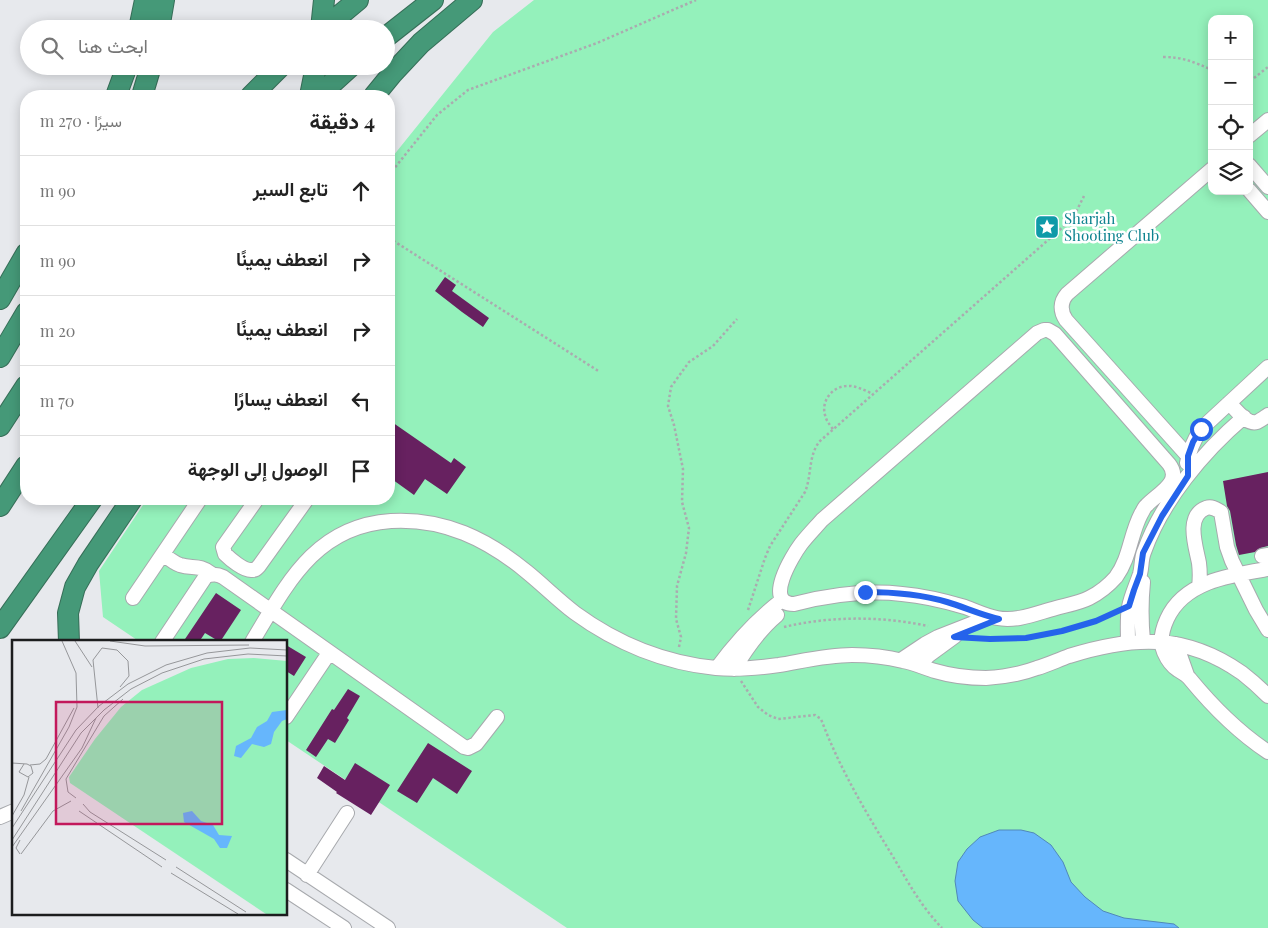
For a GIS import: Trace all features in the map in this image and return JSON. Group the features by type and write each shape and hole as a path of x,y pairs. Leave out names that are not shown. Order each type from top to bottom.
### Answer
{"highway":[{"path":"141,20 145,0"},
{"path":"161,20 164,0"},
{"path":"323,20 324,0"},
{"path":"333,20 358,0"},
{"path":"395,30 433,0"},
{"path":"395,71 421,43 472,0"},
{"path":"118,90 124,75"},
{"path":"144,90 148,75"},
{"path":"257,90 272,75"},
{"path":"311,90 314,75"},
{"path":"325,90 342,75"},
{"path":"379,90 391,75"},
{"path":"0,299 20,264"},
{"path":"0,357 20,323"},
{"path":"0,426 20,395"},
{"path":"0,506 20,475"},
{"path":"1,626 88,505"},
{"path":"69,640 68,613 75,587 88,564 128,505"}],"street":[{"path":"1253,133 1268,120"},
{"path":"1253,170 1268,187"},
{"path":"1188,456 1063,315 1061,310 1063,298 1208,172"},
{"path":"1253,195 1268,212"},
{"path":"1048,330 1055,334 1170,464 1174,474 1170,485 1145,506 1135,528 1124,566 1103,589 1089,598 1020,618 994,618 967,608 922,596 884,592 845,594 794,604 786,602 780,596 780,590 791,561 816,526 1037,333 1048,330"},
{"path":"1128,642 1129,606 1140,574 1143,553 1162,516 1188,476 1188,456 1193,442 1201,429 1268,367"},
{"path":"1229,402 1244,418 1251,422 1256,422 1268,414"},
{"path":"1184,481 1212,447 1244,418"},
{"path":"133,598 196,505"},
{"path":"253,505 223,547 225,554 250,570 257,569 303,505"},
{"path":"1199,587 1200,571 1193,529 1198,514 1209,507 1216,508 1220,512 1227,547 1232,561 1268,630"},
{"path":"253,640 297,572 315,552 338,536 364,525 392,521 422,522 451,528 479,539 504,554 572,611 596,628 622,642 678,662 734,669 779,665 827,656 877,656 901,660 960,677 986,678 1012,675 1092,649 1143,640 1161,641 1201,650 1224,661 1245,675 1268,696"},
{"path":"1143,553 1144,578 1141,599 1143,640"},
{"path":"163,554 182,566 200,568 212,574"},
{"path":"1266,560 1238,574 1224,577 1199,587 1187,595 1176,604 1168,615 1161,641 1164,652 1170,662 1187,675 1208,701 1232,725 1268,752"},
{"path":"226,579 237,563"},
{"path":"163,640 206,576 218,574 464,747 472,746 497,717"},
{"path":"717,668 753,624 786,602"},
{"path":"734,669 745,650 786,602"},
{"path":"901,660 925,644 994,618"},
{"path":"918,665 953,634"},
{"path":"1176,644 1187,675"},
{"path":"288,714 329,653"},
{"path":"0,817 12,812"},
{"path":"308,874 347,813"},
{"path":"288,861 388,928"},
{"path":"288,891 344,928"}],"path":[{"path":"395,168 437,115 468,90 597,43 696,0"},
{"path":"1163,57 1177,57 1208,68"},
{"path":"1253,78 1268,68"},
{"path":"748,612 770,546 805,492 813,453 820,440 1064,226 1076,212 1084,196"},
{"path":"395,242 600,372"},
{"path":"678,662 681,637 676,619 677,586 686,553 689,528 682,502 683,469 668,406 671,387 689,362 713,346 737,319"},
{"path":"833,429 827,421 824,412 824,403 828,395 836,388 844,386 854,386 872,394"},
{"path":"758,634 796,624 835,619 874,619 913,623 953,634 990,639 1026,638 1062,631 1096,621 1129,606"},
{"path":"734,669 749,695 758,707 768,715 778,719 815,715 821,719 842,769 867,815 916,897 928,914 942,928"}],"green space":[{"path":"534,0 1268,0 1268,928 567,928 288,741 288,640 137,640 103,617 99,571 143,505 395,505 395,154 493,32"}],"water":[{"path":"999,830 1021,830 1034,833 1051,845 1063,862 1071,882 1085,897 1103,911 1124,918 1174,924 1179,928 983,928 973,920 958,901 955,881 958,862 967,849 980,837"}],"building":[{"path":"445,277 456,285 452,291 489,318 483,327 435,291"},
{"path":"395,424 451,463 454,458 466,467 447,494 425,479 414,495 395,481"},
{"path":"1268,472 1268,546 1260,548 1255,552 1239,555 1223,481"},
{"path":"216,593 241,610 221,640 217,640 205,633 200,640 184,640"},
{"path":"288,646 306,657 294,676 288,672"},
{"path":"348,689 360,696 347,718 349,720 335,743 328,739 316,757 306,750 332,709 334,710"},
{"path":"428,743 472,771 457,794 433,778 417,803 397,791"},
{"path":"355,763 390,785 371,815 336,793 317,778 324,766 345,780"}],"place":[{"name":"Sharjah Shooting Club","path":"1047,227"}],"route":[{"path":"865,592 922,596 944,601 999,619 954,637 990,639 1026,638 1062,631 1096,621 1129,606 1140,574 1143,553 1172,498 1188,476 1188,456 1193,442 1201,429"}]}
